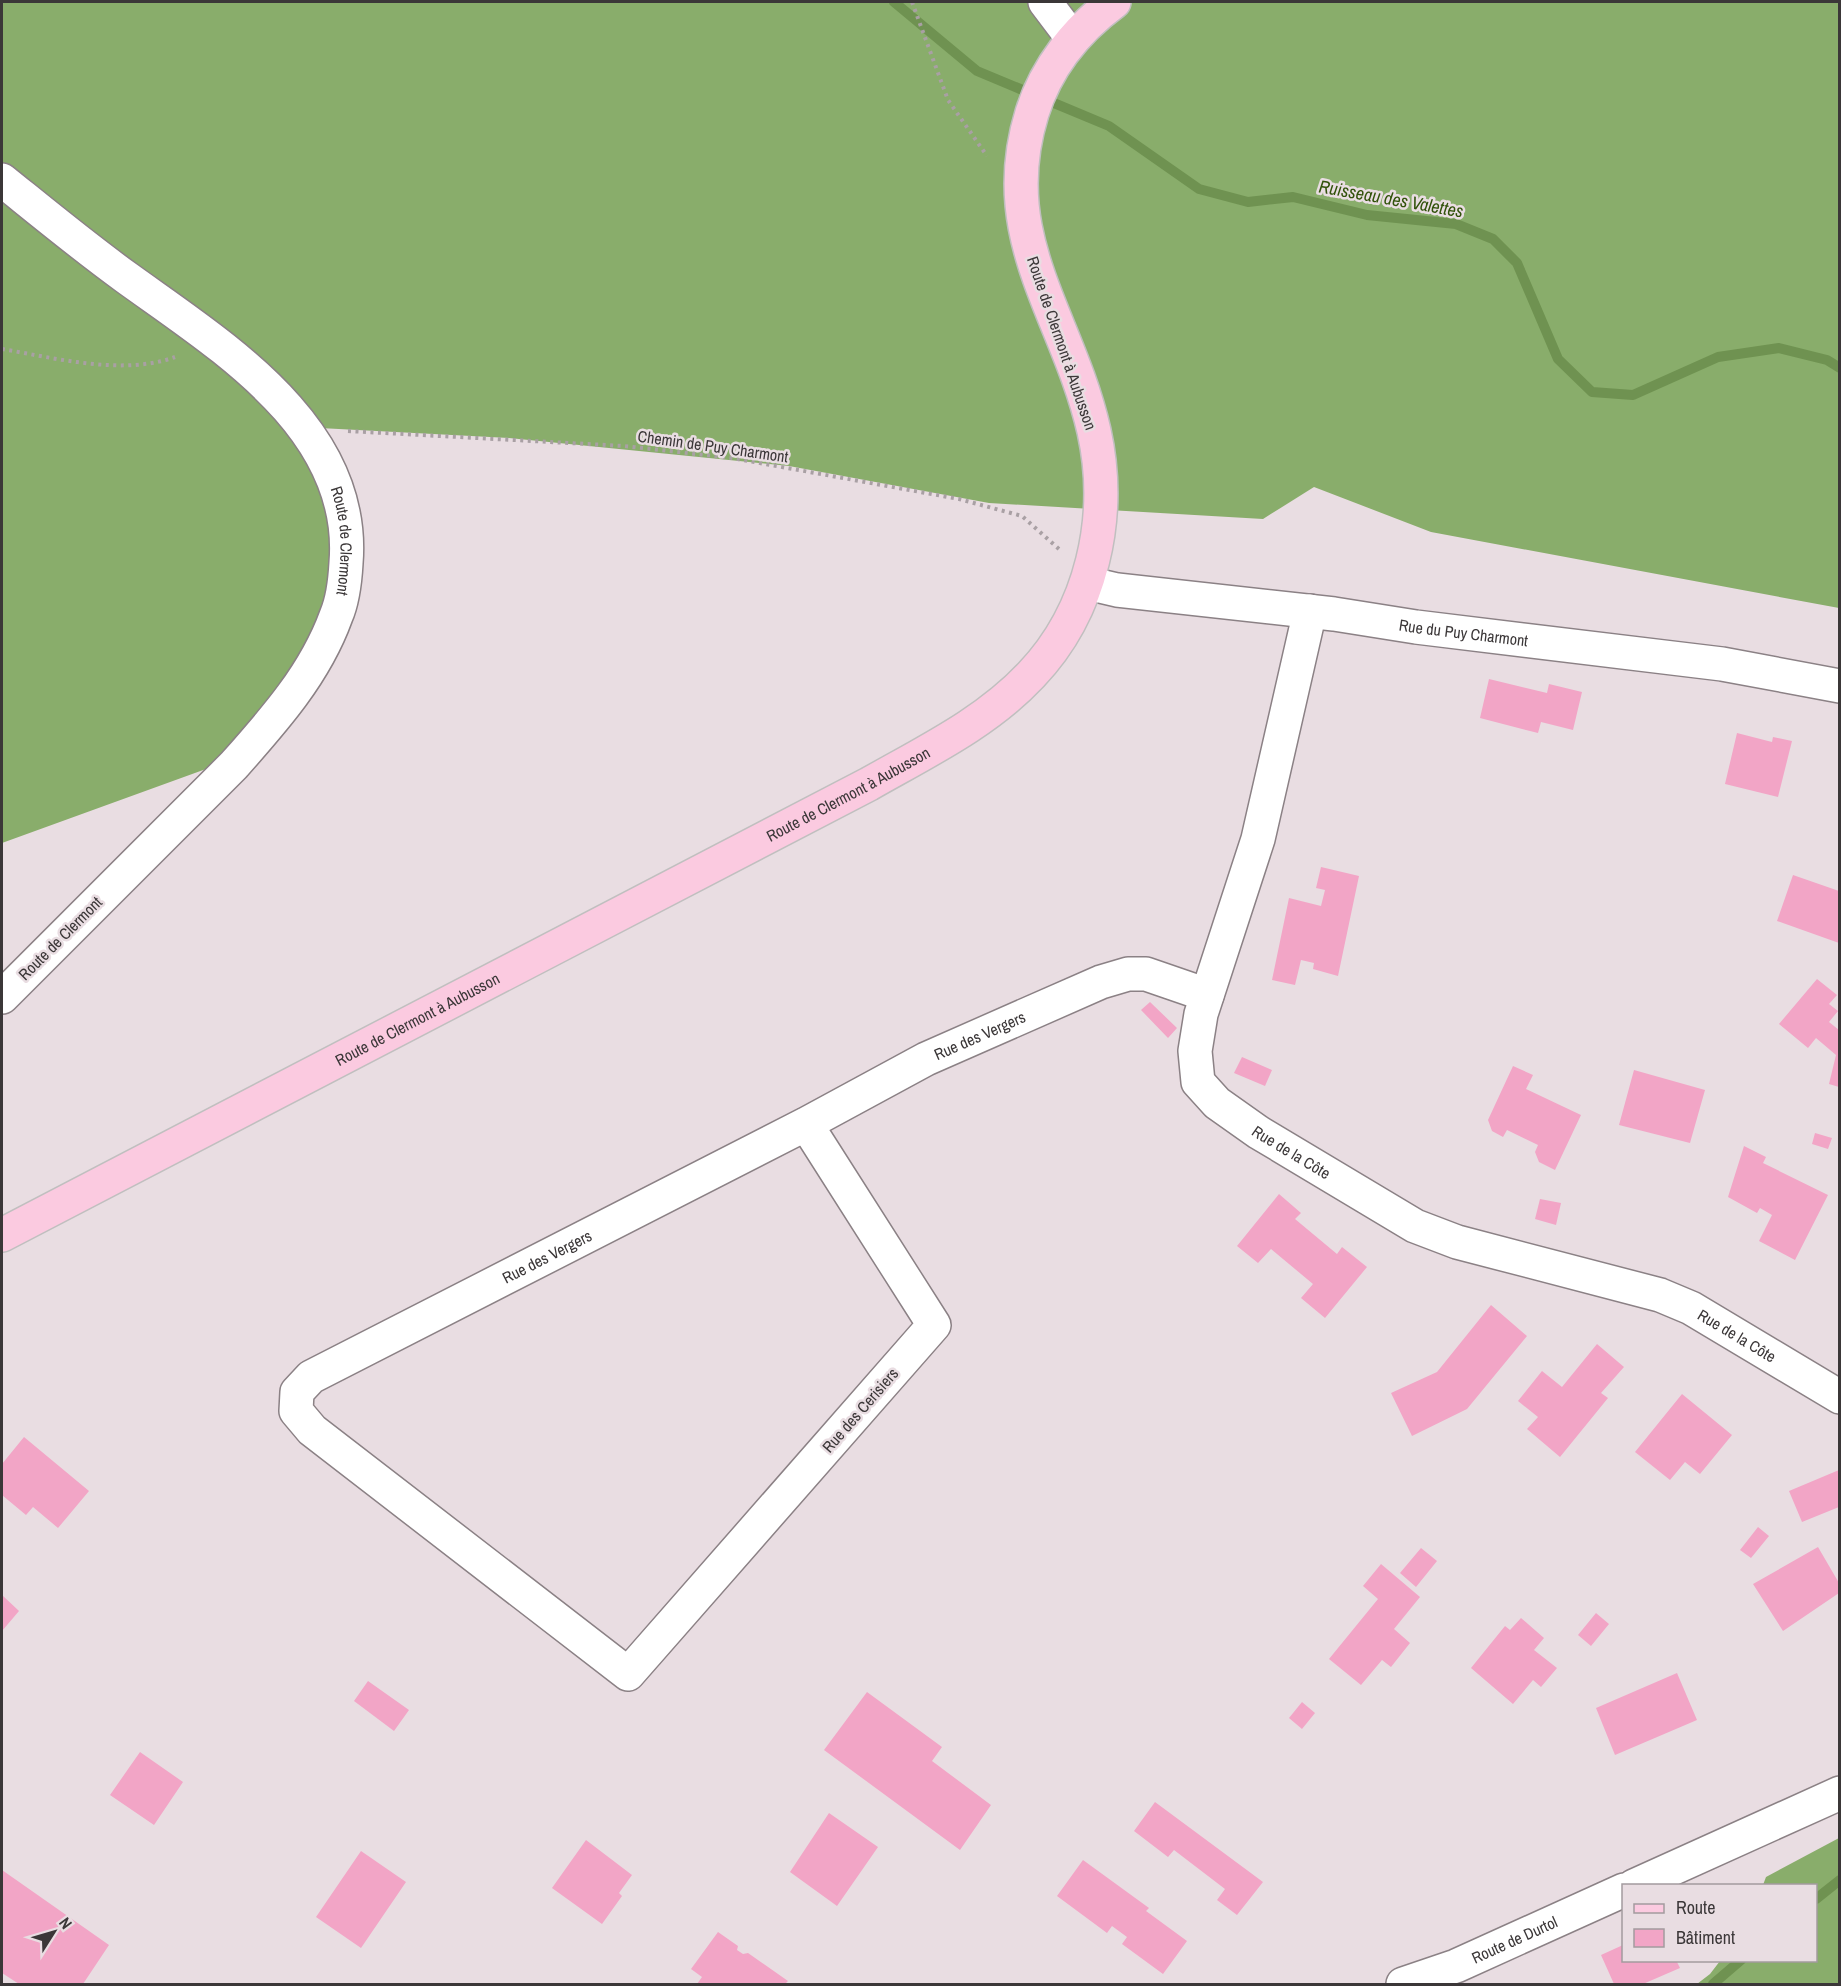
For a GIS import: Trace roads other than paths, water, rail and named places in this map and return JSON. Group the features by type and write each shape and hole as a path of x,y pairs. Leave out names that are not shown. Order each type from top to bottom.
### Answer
{"main road":[{"name":"Route de Clermont à Aubusson","path":"2,1235 868,784 950,738 999,705 1032,674 1072,618 1087,583 1098,537 1102,496 1099,462 1087,408 1031,252 1022,217 1020,162 1035,103 1052,70 1073,39 1114,2"}],"street":[{"path":"1045,2 1073,39"},
{"name":"Route de Clermont","path":"2,180 124,275 216,342 282,401 320,451 333,479 346,530 345,583 337,615 300,686 234,765 2,996"},
{"name":"Rue du Puy Charmont","path":"1087,583 1117,590 1310,611 1722,664 1839,686"},
{"name":"Rue de la Côte","path":"1310,611 1258,839 1207,995 1195,1051 1198,1082 1217,1102 1258,1132 1415,1226 1457,1242 1660,1295 1691,1308 1839,1396"},
{"name":"Rue des Vergers","path":"628,1674 312,1430 296,1411 297,1392 311,1377 806,1124 926,1059 1110,979 1128,974 1146,974 1207,995"},
{"name":"Rue des Cerisiers","path":"628,1674 934,1325 806,1124"},
{"path":"1638,1884 1839,1793"},
{"name":"Route de Durtol","path":"1403,1984 1456,1966 1622,1890"}],"waterway":[{"name":"Ruisseau des Valettes","path":"894,2 977,71 1109,126 1199,189 1248,202 1293,197 1367,215 1456,224 1493,239 1517,263 1558,359 1592,392 1633,395 1718,357 1779,348 1827,360 1840,368"},
{"path":"1817,1898 1840,1880"},
{"path":"1713,1984 1739,1962"}]}
